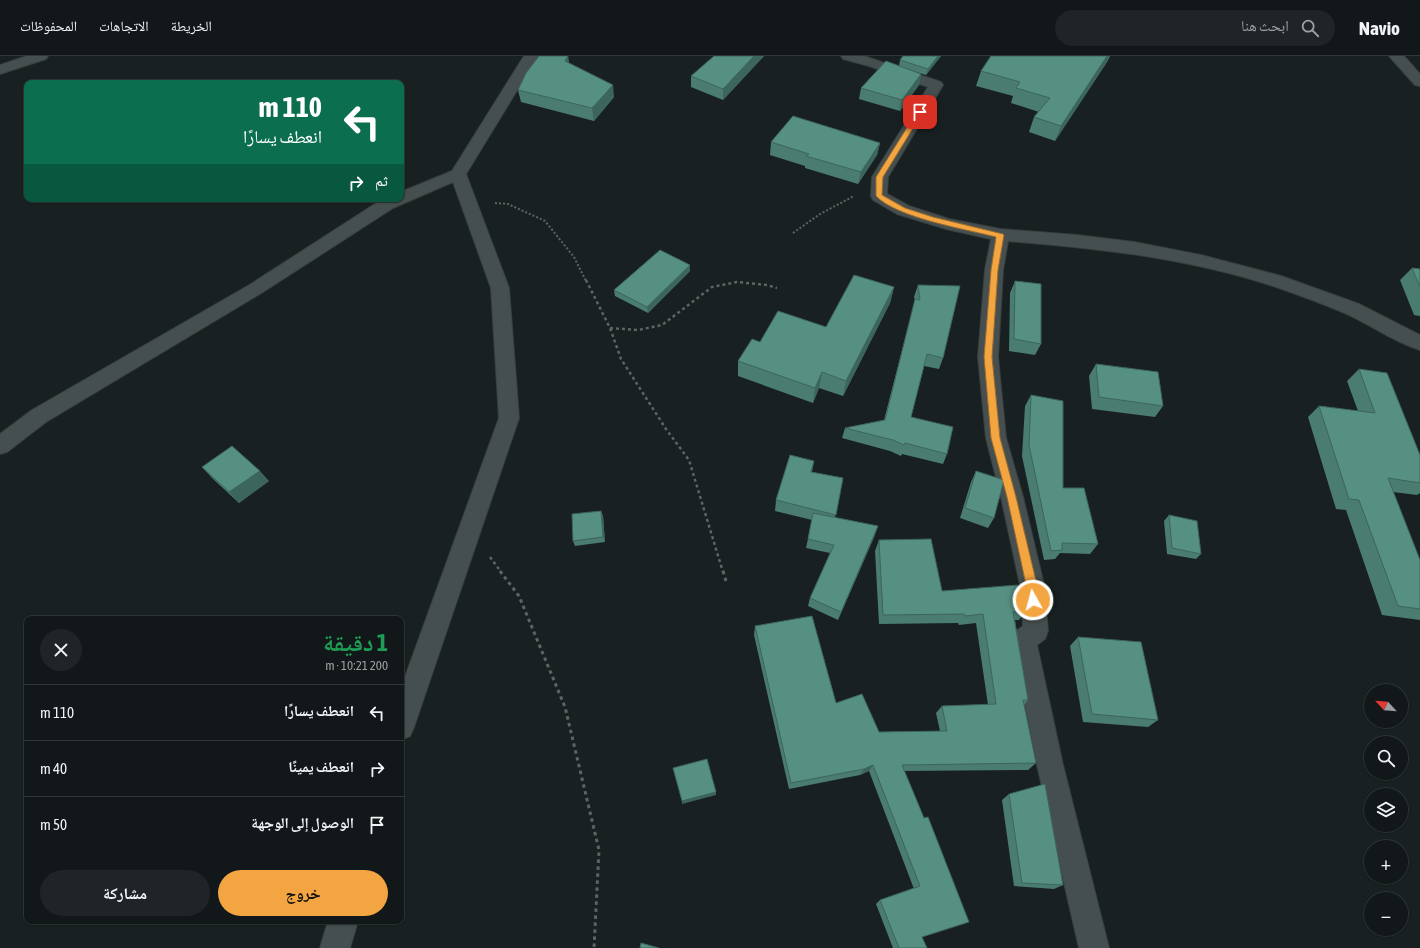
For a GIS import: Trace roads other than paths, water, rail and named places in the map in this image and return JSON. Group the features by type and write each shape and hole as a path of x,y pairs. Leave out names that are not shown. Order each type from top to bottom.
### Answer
{"street":[{"path":"0,70 41,56"},
{"path":"404,196 458,174 531,56"},
{"path":"848,56 881,65 936,85 880,177 879,196 903,210 946,224 1000,235 1077,241 1134,248 1201,261 1280,282 1352,309 1420,343"},
{"path":"1396,56 1420,82"},
{"path":"404,717 509,418 500,288 458,174"},
{"path":"0,446 39,416 257,288 340,233 391,202"},
{"path":"1000,235 994,270 988,357 996,438 1012,497 1032,585 1036,631 1024,640 1050,765 1094,948"},
{"path":"335,948 342,924"}]}
